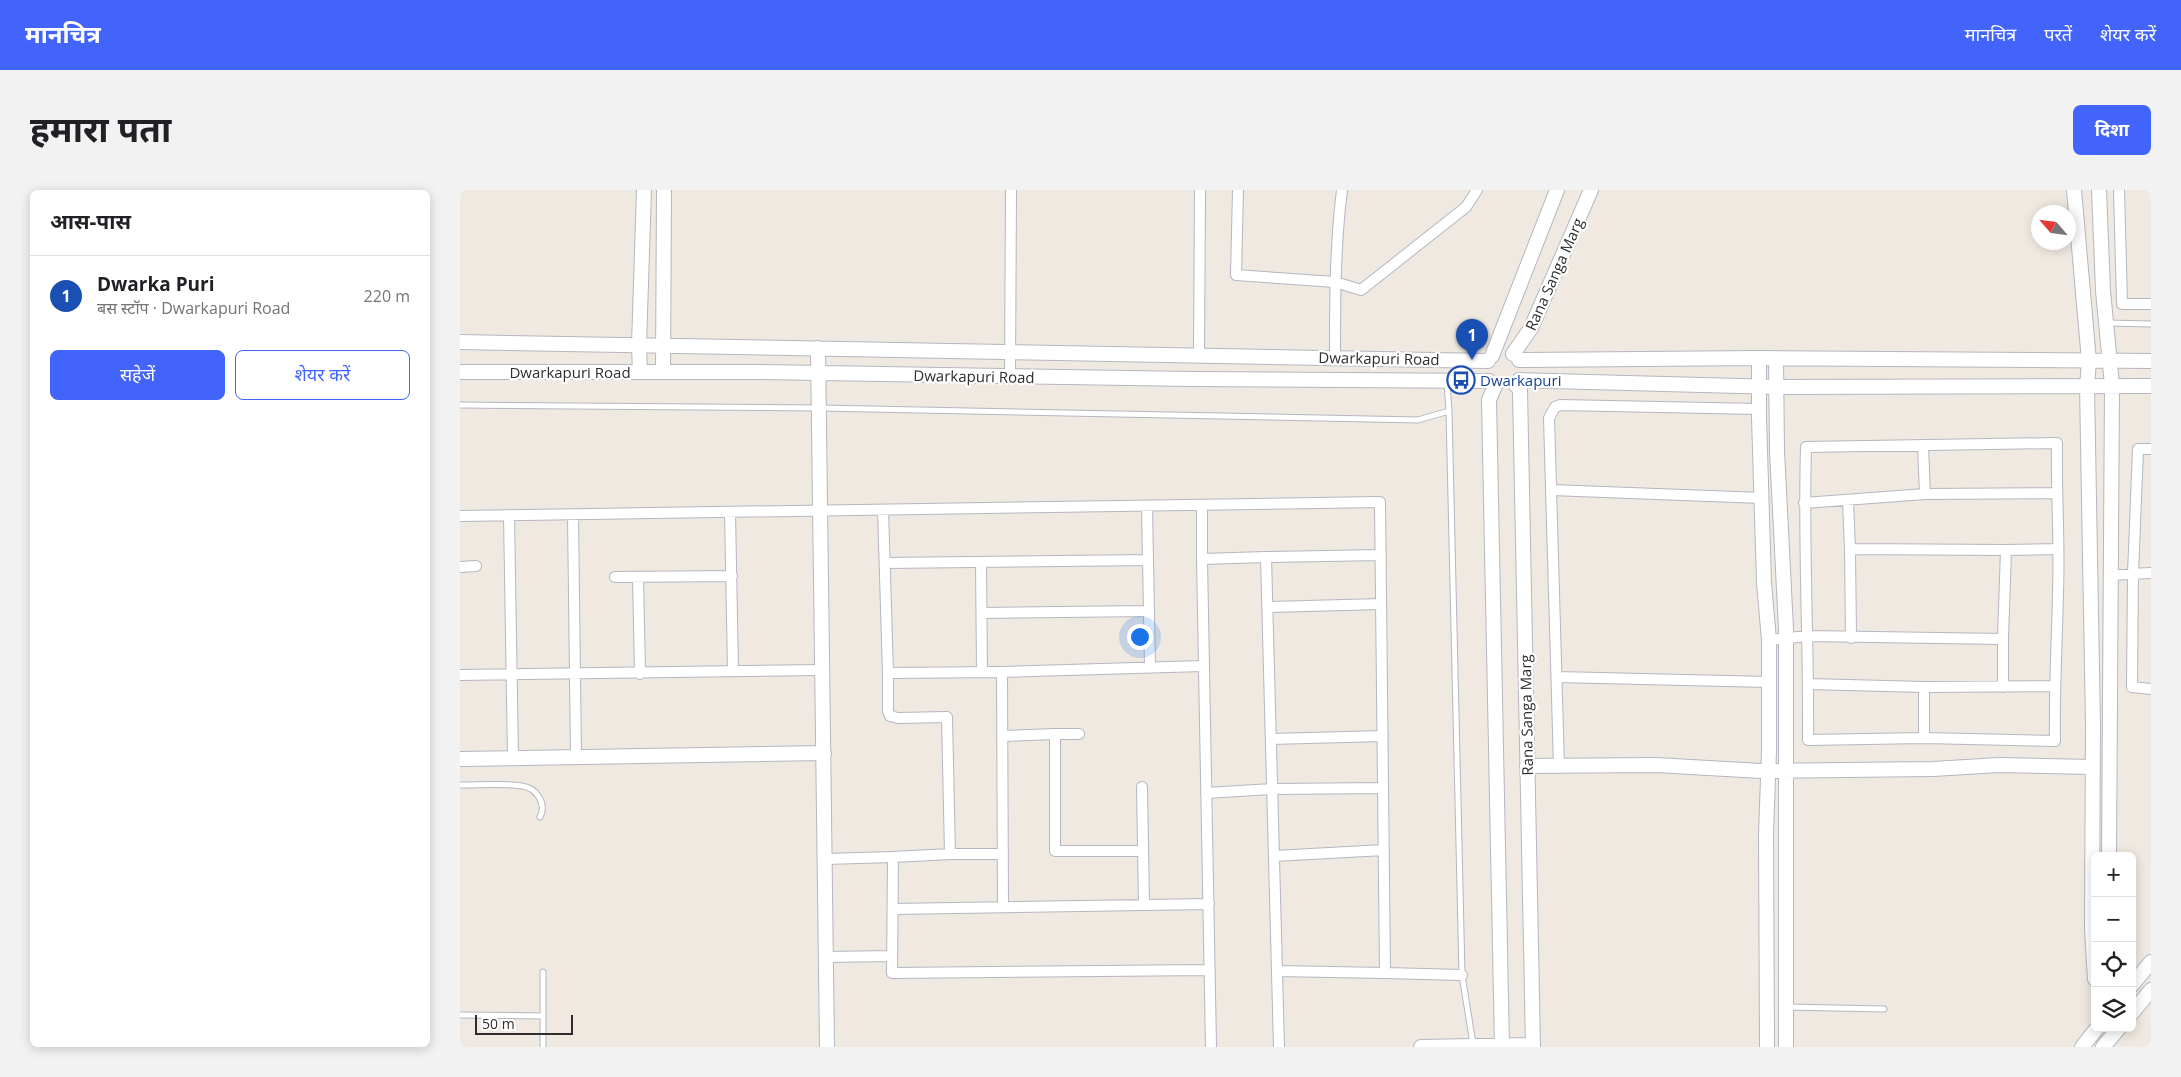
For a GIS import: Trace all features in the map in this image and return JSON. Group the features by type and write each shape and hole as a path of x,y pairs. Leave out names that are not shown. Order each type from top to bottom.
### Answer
{"street":[{"path":"640,372 639,345 644,190"},
{"path":"663,372 664,190"},
{"path":"1010,376 1011,190"},
{"path":"1199,354 1200,190"},
{"path":"1238,190 1236,275 1335,282 1361,290 1466,207 1477,190"},
{"path":"1336,357 1335,282 1338,222 1342,190"},
{"name":"Rana Sanga Marg","path":"1490,359 1557,190"},
{"name":"Rana Sanga Marg","path":"1516,357 1532,328 1591,190"},
{"path":"2074,190 2089,361 2087,386 2093,767 2093,942"},
{"path":"2099,190 2103,291 2112,385 2109,852"},
{"path":"2119,190 2122,304 2151,304"},
{"path":"2103,291 2121,291"},
{"name":"Dwarkapuri Road","path":"460,342 1490,359"},
{"path":"818,348 820,373 827,1047"},
{"path":"2151,361 1516,357 1502,352 1490,359 1486,371 1492,383 1505,388 1517,382 1759,387 2151,386"},
{"path":"1516,357 1522,370 1517,382"},
{"path":"1759,358 1764,583 1769,640 1766,834 1767,1047"},
{"path":"1776,358 1777,451 1785,639 1786,1047"},
{"name":"Dwarkapuri Road","path":"460,372 820,373 1447,380 1492,383"},
{"name":"Rana Sanga Marg","path":"1517,382 1520,390 1533,1046"},
{"name":"Rana Sanga Marg","path":"1492,383 1489,400 1502,1046"},
{"path":"1559,766 1550,418 1555,407 1560,404 1759,408"},
{"path":"2057,443 2056,493 2058,591 2054,686 2055,741 1924,738 1808,740 1809,684 1804,503 1806,447 2057,443"},
{"path":"1922,445 1925,494"},
{"path":"2151,449 2138,449 2133,574 2132,687 2151,688"},
{"path":"1552,490 1762,498"},
{"path":"1804,503 1848,502 1925,494 2056,493"},
{"path":"460,516 1380,502 1385,973"},
{"path":"1848,502 1851,638"},
{"path":"1202,505 1203,666 1212,1047"},
{"path":"1147,506 1150,667"},
{"path":"883,510 888,711 890,716 898,718 947,717 950,854"},
{"path":"730,512 733,671"},
{"path":"573,514 576,757"},
{"path":"509,516 514,758"},
{"path":"1850,548 2058,549"},
{"path":"2003,688 2006,550"},
{"path":"1202,559 1381,555"},
{"path":"1266,557 1279,1047"},
{"path":"884,563 1148,560"},
{"path":"981,562 982,672"},
{"path":"460,567 476,566"},
{"path":"2110,575 2151,573"},
{"path":"615,577 732,576"},
{"path":"638,577 640,674"},
{"path":"1268,606 1381,604"},
{"path":"982,613 1149,611"},
{"path":"1769,640 1808,636 2003,639"},
{"path":"888,673 1002,672 1203,666"},
{"path":"460,675 575,675 823,670"},
{"path":"1002,672 1003,907"},
{"path":"1557,677 1769,682"},
{"path":"1809,684 2003,688 2054,686"},
{"path":"1924,687 1924,738"},
{"path":"1054,734 1055,851 1143,850"},
{"path":"1002,736 1079,734"},
{"path":"1271,739 1383,736"},
{"path":"460,759 824,753"},
{"path":"1527,766 1656,765 1768,771 1933,769 1999,765 2093,767"},
{"path":"1142,787 1144,905"},
{"path":"1206,793 1383,788"},
{"path":"1274,856 1384,850"},
{"path":"825,859 1003,854"},
{"path":"893,857 892,974 1210,970"},
{"path":"893,909 1209,904"},
{"path":"826,957 892,956"},
{"path":"2136,980 2151,962"},
{"path":"1277,971 1462,976"},
{"path":"2136,1008 2151,990"},
{"path":"2082,1047 2094,1032"},
{"path":"2103,1047 2116,1032"},
{"path":"1421,1047 1533,1046"}],"lane":[{"path":"2106,323 2151,324"},
{"path":"1447,380 1462,976 1473,1046"},
{"path":"460,405 820,408 1418,420 1449,411"},
{"path":"460,785 524,786 536,793 543,803 544,810 540,817"},
{"path":"543,972 543,1047"},
{"path":"1786,1007 1884,1009"},
{"path":"460,1015 543,1016"}],"place":[{"name":"Dwarka Puri","path":"1472,360"},
{"name":"Dwarkapuri","path":"1461,380"}]}
